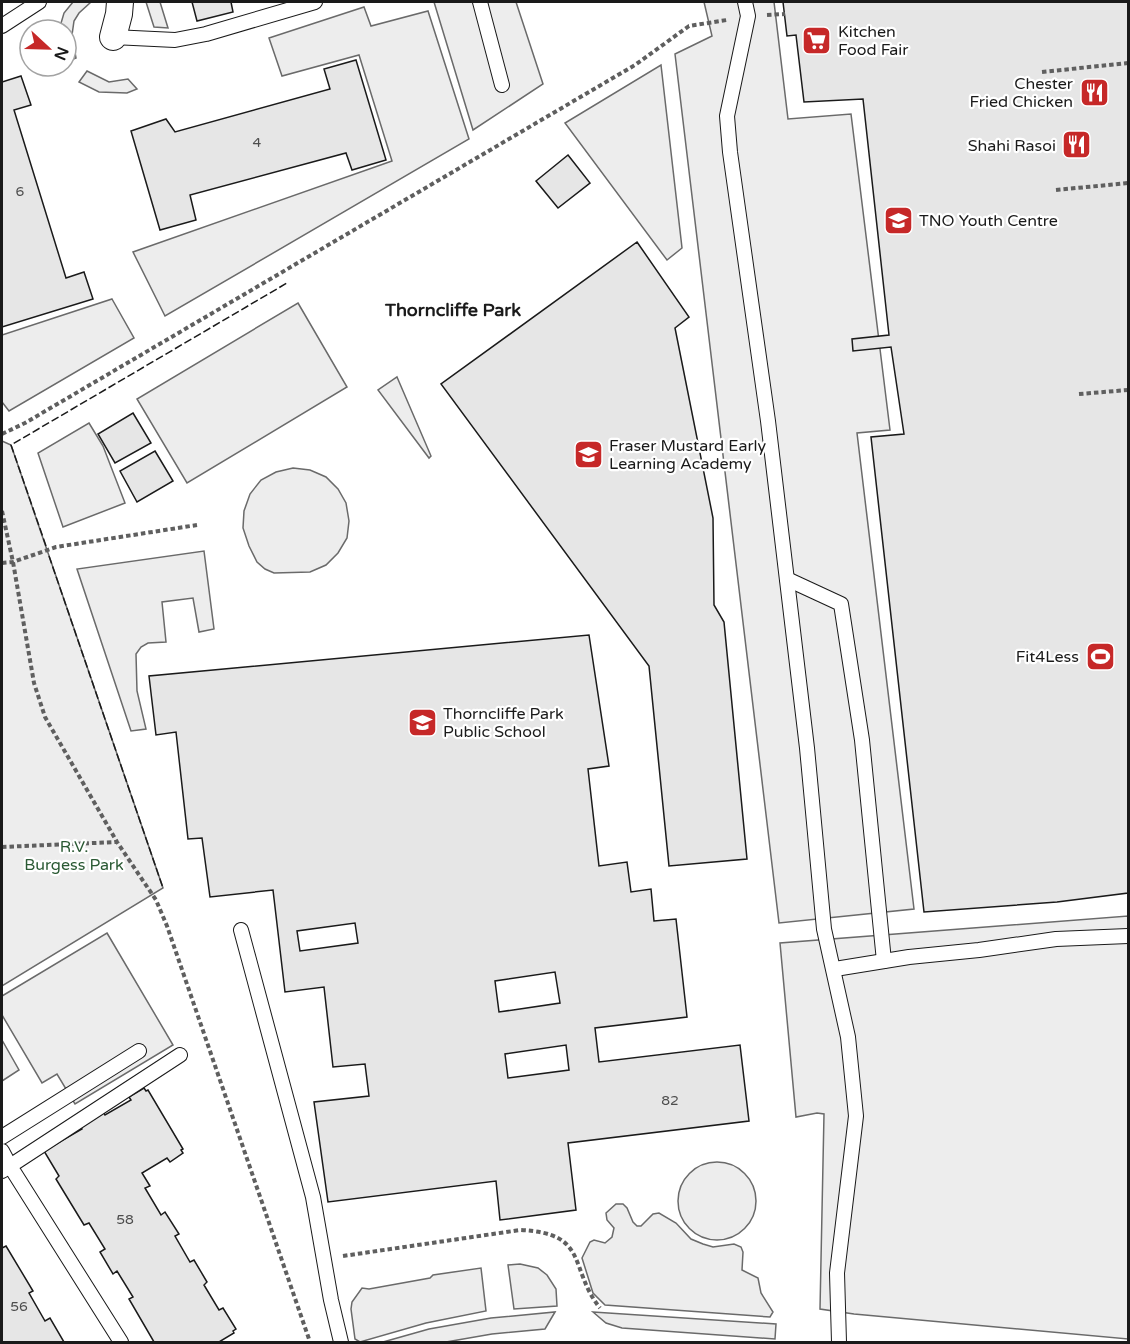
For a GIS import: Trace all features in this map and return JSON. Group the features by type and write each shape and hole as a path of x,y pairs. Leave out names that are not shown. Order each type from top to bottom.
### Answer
{"street":[{"path":"113,37 120,2"}],"lane":[{"path":"2,26 39,2"},
{"path":"113,37 175,40 206,34 315,2"},
{"path":"480,2 501,85"},
{"path":"745,2 748,16 727,116 730,152 768,421 807,748 824,929 835,969 848,1037 856,1116 837,1273 838,1342"},
{"path":"787,579 842,604 862,740 884,961"},
{"path":"241,930 313,1197 330,1300 341,1342"},
{"path":"835,969 1056,939 1128,936"},
{"path":"2,1137 139,1051"},
{"path":"6,1168 180,1055"},
{"path":"2,1151 6,1168 121,1342"}],"path":[{"path":"2,434 635,65 689,26 748,16 784,14"},
{"path":"1042,72 1128,63"},
{"path":"1056,190 1128,183"},
{"path":"1079,394 1128,390"},
{"path":"2,511 34,683 45,717 117,842 156,900 167,926 310,1342"},
{"path":"2,563 13,562 56,547 197,525"},
{"path":"2,847 117,842"},
{"path":"323,1258 520,1230 539,1230 567,1244 576,1256 591,1297 600,1308"}],"shaded area":[{"path":"73,2 91,2 76,18 63,18"},
{"path":"146,2 160,2 168,28 154,27"},
{"path":"434,2 516,2 543,84 473,130"},
{"path":"704,2 774,2 788,119 851,114 890,430 857,433 914,909 779,923 675,54 712,36"},
{"path":"364,7 371,26 428,11 469,139 165,316 133,252 392,161 359,55 282,76 269,38"},
{"path":"661,65 682,248 667,260 565,123"},
{"path":"87,71 109,82 128,79 137,89 127,93 99,92 79,82"},
{"path":"112,299 134,338 9,411 2,402 2,335"},
{"path":"298,303 347,387 187,483 137,399"},
{"path":"397,377 431,456 429,458 378,390"},
{"path":"89,423 103,446 125,503 63,527 38,453"},
{"name":"R.V. Burgess Park","path":"2,441 11,445 163,888 2,986"},
{"path":"293,468 310,470 326,477 338,489 346,503 349,521 347,538 338,553 326,565 310,572 274,573 257,562 249,546 243,528 244,511 250,494 261,480 276,472"},
{"path":"204,551 214,629 199,632 193,598 162,602 166,642 148,643 136,654 137,691 146,729 131,731 77,569"},
{"path":"1128,916 1128,1339 820,1309 824,1114 796,1117 780,943"},
{"path":"107,933 173,1045 75,1104 57,1074 42,1083 2,1015 2,996"},
{"path":"2,1040 19,1070 2,1081"},
{"path":"709,1162 725,1162 739,1168 750,1179 756,1193 756,1209 750,1223 739,1234 725,1240 709,1240 695,1234 684,1223 678,1209 678,1193 684,1179 695,1168"},
{"path":"616,1204 623,1204 627,1208 637,1226 641,1226 653,1214 659,1213 676,1223 691,1239 703,1244 713,1247 734,1244 741,1247 742,1270 758,1278 761,1293 773,1312 770,1317 605,1305 593,1293 582,1258 590,1242 594,1240 605,1243 612,1237 614,1228 607,1220 606,1213"},
{"path":"520,1264 538,1268 547,1275 556,1289 557,1306 514,1309 508,1265"},
{"path":"481,1268 486,1311 426,1323 360,1342 355,1339 351,1309 352,1302 362,1288 369,1289 430,1278 433,1275"},
{"path":"555,1312 545,1329 492,1334 446,1342 383,1342 429,1329 491,1318"},
{"path":"593,1312 776,1324 775,1339 622,1328 606,1323"}],"building":[{"path":"192,2 231,2 233,12 197,21"},
{"path":"783,2 1128,2 1128,893 1057,902 924,912 871,437 904,434 891,347 853,351 852,339 889,335 863,99 804,102 796,35 787,36"},
{"path":"356,60 386,160 352,170 346,153 190,195 196,220 160,230 131,131 166,119 175,132 330,89 324,69"},
{"path":"22,78 31,105 14,110 66,278 84,272 93,299 2,327 2,82"},
{"path":"568,155 590,183 558,208 536,181"},
{"path":"637,242 689,317 675,328 713,518 714,605 724,622 747,859 669,866 649,666 441,384"},
{"path":"133,413 151,443 115,463 98,434"},
{"path":"155,451 173,481 137,502 120,471"},
{"path":"589,635 609,766 588,769 599,866 627,862 631,892 651,889 654,921 676,919 687,1017 595,1028 599,1062 740,1045 749,1121 568,1143 576,1210 500,1220 496,1181 328,1202 314,1102 369,1096 365,1064 333,1067 324,987 285,992 273,890 210,897 202,838 188,839 176,732 156,735 149,676","holes":["355,923 358,943 300,951 297,931","555,972 560,1003 499,1012 495,981","566,1045 569,1070 508,1078 505,1054"]},
{"path":"144,1088 148,1090 183,1149 181,1150 183,1153 170,1162 167,1158 142,1173 150,1186 145,1188 161,1215 165,1212 179,1234 175,1236 190,1262 194,1260 207,1282 204,1285 219,1310 223,1308 236,1329 234,1333 219,1342 154,1342 129,1299 133,1297 117,1271 113,1274 100,1252 105,1249 89,1223 84,1225 56,1179 59,1176 44,1151 82,1129 80,1125 103,1111 105,1115 131,1100 129,1097"},
{"path":"6,1246 33,1291 29,1293 45,1321 50,1318 64,1342 2,1342 2,1248"}],"fence":[{"path":"46,546 11,445 287,283"},
{"path":"49,556 163,888"}],"place":[{"name":"Kitchen Food Fair","path":"817,40"},
{"name":"Chester Fried Chicken","path":"1094,92"},
{"name":"Shahi Rasoi","path":"1077,145"},
{"name":"TNO Youth Centre","path":"898,220"},
{"name":"Fraser Mustard Early Learning Academy","path":"588,454"},
{"name":"Fit4Less","path":"1100,656"},
{"name":"Thorncliffe Park Public School","path":"422,722"}],"district":[{"name":"Thorncliffe Park","path":"453,310"}]}
